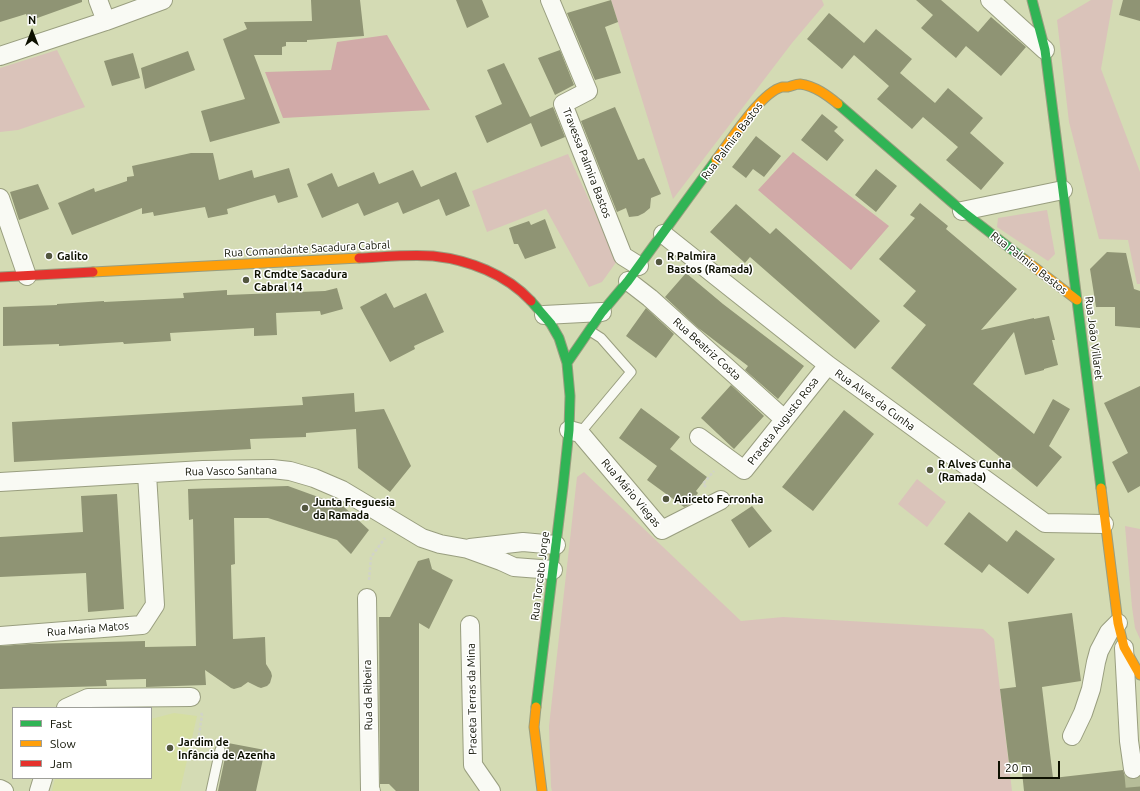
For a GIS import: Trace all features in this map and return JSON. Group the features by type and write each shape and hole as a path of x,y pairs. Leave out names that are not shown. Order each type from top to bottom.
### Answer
{"street":[{"path":"98,0 106,22"},
{"path":"0,56 106,22 163,0"},
{"name":"Travessa Palmira Bastos","path":"550,0 588,91 564,104 623,256 639,266"},
{"path":"990,0 1045,50"},
{"name":"Rua João Villaret","path":"1032,0 1045,50 1104,524 1118,622 1124,647 1140,675"},
{"name":"Rua Palmira Bastos","path":"568,363 602,312 628,281 752,111 769,94 782,87 799,84 815,88 829,96 962,211 1077,300"},
{"path":"962,211 1063,190"},
{"path":"0,198 27,276"},
{"name":"Rua Alves da Cunha","path":"663,234 828,365 1045,523 1104,524"},
{"name":"Rua Comandante Sacadura Cabral","path":"0,278 338,259 432,256 478,266 498,276 516,288 526,296 551,324 559,338 568,363"},
{"name":"Rua Beatriz Costa","path":"628,281 650,298 784,419"},
{"path":"544,315 602,312"},
{"name":"Rua Torcato Jorge","path":"542,791 534,727 556,545 574,432 568,363"},
{"name":"Praceta Augusto Rosa","path":"699,437 744,470 828,365"},
{"name":"Rua Mário Viegas","path":"574,432 662,530 721,500"},
{"name":"Rua Vasco Santana","path":"0,482 202,470 272,468 290,471 320,480 342,490 422,538 440,544 468,549 514,567 553,570"},
{"name":"Rua Maria Matos","path":"0,636 142,625 155,605 147,474"},
{"name":"Rua Vasco Santana","path":"468,549 523,542 556,545"},
{"name":"Rua da Ribeira","path":"367,598 370,790 372,791"},
{"path":"1072,736 1083,713 1091,689 1099,652 1109,632 1118,622"},
{"name":"Praceta Terras da Mina","path":"470,625 473,765 491,791"},
{"path":"1124,647 1135,734 1133,769"},
{"path":"68,707 88,698 191,697"},
{"path":"39,791 43,779"},
{"path":"0,788 4,791"}],"lane":[{"path":"574,432 631,372 601,338 590,331"},
{"path":"211,791 220,750"}],"path":[{"path":"721,500 703,484 726,457"},
{"path":"367,598 371,557 397,523"},
{"path":"191,697 202,715 198,742 220,750"}],"shaded area":[{"path":"611,0 822,0 824,5 792,43 673,199"},
{"path":"1091,0 1113,0 1101,69 1140,172 1140,284 1137,284 1128,240 1099,239 1069,122 1057,20"},
{"path":"387,35 430,110 283,118 265,72 331,70 337,42"},
{"path":"57,50 85,107 18,130 0,132 0,68"},
{"path":"793,152 889,226 851,270 758,190"},
{"path":"568,154 617,261 602,282 589,287 546,209 487,232 472,191"},
{"path":"1047,210 1055,254 1048,261 997,227 998,218"},
{"path":"584,472 741,621 783,617 983,629 994,639 1012,791 552,791 549,726 577,477"},
{"path":"917,479 946,502 927,527 898,504"},
{"path":"1125,526 1140,529 1140,639 1135,628 1132,607"},
{"name":"Jardim de Infância de Azenha","path":"174,713 197,716 180,791 52,791 55,779 152,779 152,719"}],"building":[{"path":"0,0 82,0 82,2 29,21 26,14 0,22"},
{"path":"311,0 360,0 364,36 307,40 307,42 286,42 286,46 282,47 282,55 254,55 280,123 210,142 201,111 245,99 223,39 247,29 244,22 312,21"},
{"path":"456,0 482,0 489,17 467,28"},
{"path":"611,0 618,22 605,27 621,73 595,80 567,13"},
{"path":"916,0 941,0 978,32 991,17 1026,47 1001,76 966,46 956,58 921,28 933,15"},
{"path":"1123,0 1140,0 1140,21 1119,15"},
{"path":"829,13 864,43 876,29 912,59 900,73 935,103 948,88 983,118 970,133 1004,163 981,190 946,160 958,147 923,117 912,129 877,99 889,86 854,55 842,69 807,39"},
{"path":"560,50 574,85 555,95 538,58"},
{"path":"188,51 195,70 145,89 141,68"},
{"path":"133,53 140,78 112,86 104,61"},
{"path":"504,63 530,117 553,107 565,137 541,147 531,123 487,143 475,116 502,104 487,70"},
{"path":"615,107 638,160 644,158 661,194 651,198 650,208 638,216 629,217 626,208 617,212 581,121"},
{"path":"822,114 838,127 834,131 844,140 827,161 801,140"},
{"path":"756,136 781,156 764,177 753,169 746,178 732,167"},
{"path":"191,153 213,153 219,180 252,170 254,178 289,168 298,197 278,203 275,195 227,209 228,214 208,218 205,207 154,216 153,212 142,214 142,208 72,235 58,203 94,188 95,192 127,181 127,177 134,176 132,166"},
{"path":"876,169 897,186 876,212 855,195"},
{"path":"413,170 421,187 456,172 470,206 446,216 439,199 403,214 398,202 364,216 358,203 322,218 307,184 332,173 338,187 374,172 379,184"},
{"path":"38,184 49,209 19,220 10,192"},
{"path":"920,203 948,226 946,229 1017,289 981,330 1049,316 1055,340 1052,340 1058,365 1025,375 1014,332 973,384 1034,434 1053,399 1070,409 1049,446 1062,457 1037,487 891,368 926,325 903,306 916,291 879,259 915,218 910,215"},
{"path":"736,204 770,234 776,228 880,321 855,349 750,257 745,263 710,232"},
{"path":"545,219 556,248 525,259 518,244 514,244 509,228 529,221 531,225"},
{"path":"1107,252 1126,253 1134,289 1140,291 1140,328 1115,326 1115,307 1096,307 1090,269"},
{"path":"686,273 723,304 804,366 778,399 745,370 748,366 697,327 665,297"},
{"path":"337,288 343,309 321,315 320,311 276,313 277,335 254,336 254,328 170,333 171,341 59,346 59,344 3,346 3,307 184,298 183,293 227,290 227,295 325,291"},
{"path":"386,293 394,308 426,293 444,332 414,346 415,349 390,362 360,307"},
{"path":"646,308 674,334 656,358 626,336"},
{"path":"731,385 764,416 734,449 701,418"},
{"path":"1140,386 1140,486 1128,493 1112,462 1128,453 1104,403"},
{"path":"354,393 355,412 384,409 411,466 390,492 358,468 356,429 306,433 306,437 250,439 251,449 14,462 12,422 303,405 302,397"},
{"path":"641,408 680,437 670,449 707,477 696,491 698,493 689,505 684,507 647,480 657,466 619,438"},
{"path":"844,410 874,434 813,511 782,487"},
{"path":"288,486 343,506 369,530 351,554 337,540 268,518 234,518 235,564 231,565 233,639 265,637 266,664 272,676 270,683 267,686 261,688 248,682 241,687 234,689 205,670 206,685 146,687 146,679 106,680 107,686 0,689 0,646 145,641 145,647 196,646 193,519 189,520 188,489"},
{"path":"117,494 124,609 88,612 86,573 0,577 0,537 83,532 81,496"},
{"path":"752,506 772,531 749,548 731,520"},
{"path":"969,512 1007,542 1016,530 1055,559 1028,594 989,564 982,573 944,544"},
{"path":"429,558 432,569 453,580 429,629 419,623 419,791 396,791 389,784 380,784 379,617 390,617 418,561"},
{"path":"1072,613 1081,681 1042,687 1053,778 1123,770 1125,776 1129,779 1140,777 1140,791 1024,791 1021,762 1009,763 1000,689 1016,687 1008,622"},
{"path":"228,743 265,750 256,791 218,791"}],"tunnel":[{"path":"1133,769 1135,791"}],"traffic: fast":[{"path":"1032,0 1045,50 1101,488"},
{"path":"838,104 962,211 1024,259"},
{"path":"567,363 602,312 628,281 716,160"},
{"path":"531,301 551,324 559,338 567,363 570,396 569,430 563,487 536,707"}],"traffic: slow":[{"path":"716,160 755,108 773,91 782,87 798,84 805,85 820,91 838,104"},
{"path":"93,272 359,258"},
{"path":"1024,259 1077,300"},
{"path":"1101,488 1118,623 1124,647 1140,675"},
{"path":"536,707 534,727 542,791"}],"traffic: jam":[{"path":"359,258 424,255 460,261 498,276 521,291 531,301"},
{"path":"0,277 93,272"}],"place":[{"name":"Galito","path":"49,256"},
{"name":"R Palmira Bastos (Ramada)","path":"659,262"},
{"name":"R Cmdte Sacadura Cabral 14","path":"246,280"},
{"name":"R Alves Cunha (Ramada)","path":"930,470"},
{"name":"Aniceto Ferronha","path":"666,499"},
{"name":"Junta Freguesia da Ramada","path":"305,508"},
{"name":"Jardim de Infância de Azenha","path":"170,748"}]}
